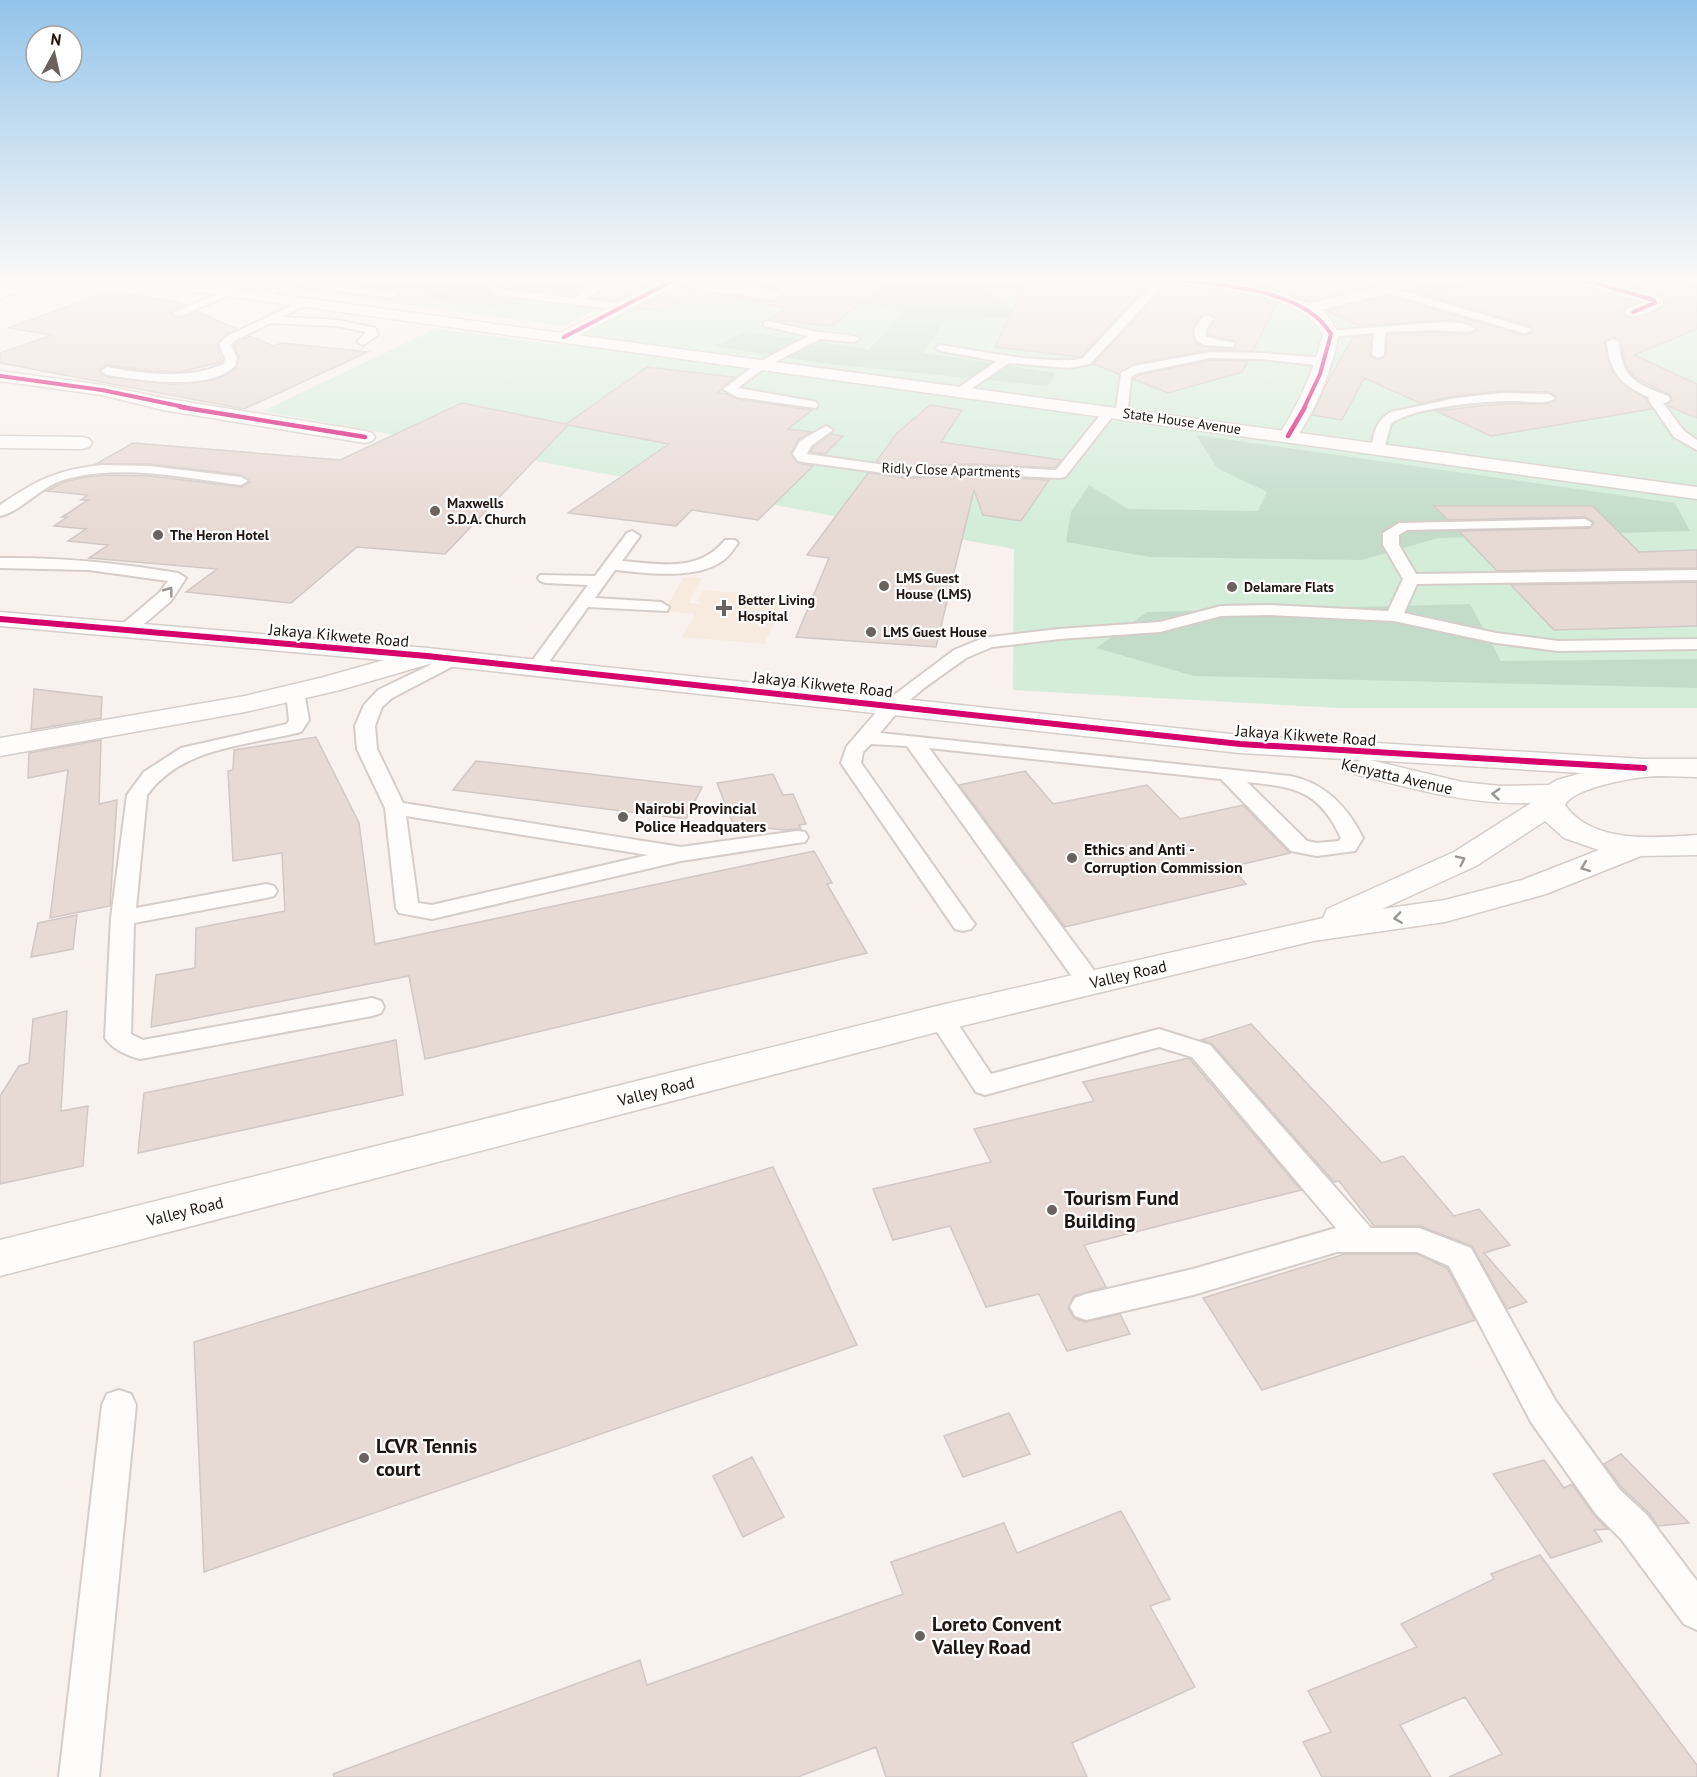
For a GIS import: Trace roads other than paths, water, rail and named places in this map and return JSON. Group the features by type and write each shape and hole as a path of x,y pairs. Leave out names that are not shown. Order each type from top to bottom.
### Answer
{"street":[{"name":"State House Avenue","path":"748,362 1697,493"},
{"path":"1288,436 1302,414 1323,362"},
{"path":"0,376 102,390 162,404 365,437"},
{"path":"0,442 82,443"},
{"name":"Jakaya Kikwete Road","path":"0,619 440,658 1240,744 1644,768"},
{"path":"0,747 245,704 440,658"},
{"name":"Kenyatta Avenue","path":"1240,744 1378,770 1462,791 1552,800"},
{"path":"1644,768 1697,768"},
{"name":"Valley Road","path":"1313,930 1465,859 1552,800 1568,786 1644,768"},
{"path":"1552,800 1555,818 1583,836 1602,841 1640,845 1697,845"},
{"name":"Valley Road","path":"0,1258 941,1018 1313,930 1445,911 1534,887 1640,845"}],"lane":[{"path":"106,370 174,381 209,375 229,366 230,362"},
{"path":"767,362 729,389 738,393 812,405"},
{"path":"962,391 1003,362"},
{"path":"1043,362 1069,364 1086,362"},
{"path":"1116,412 1125,376 1134,370 1175,362"},
{"path":"1615,362 1615,366 1629,385 1664,399 1654,399 1679,434 1697,446"},
{"path":"1378,449 1383,427 1389,418 1402,413 1483,397 1549,398"},
{"name":"Ridly Close Apartments","path":"826,430 805,444 800,454 803,458 906,472 971,470 1060,474 1116,412"},
{"path":"0,512 58,476 75,473 127,470 241,480"},
{"path":"1411,579 1391,545 1391,533 1404,526 1585,523"},
{"path":"535,669 632,536"},
{"path":"611,565 663,569 687,568 717,559 722,556 730,543"},
{"path":"0,563 38,562 138,571 178,578 165,597 126,630"},
{"path":"1411,579 1697,575"},
{"path":"546,578 598,582"},
{"path":"1394,616 1411,579"},
{"path":"584,602 661,608"},
{"path":"963,924 851,763 854,750 893,705 960,654 990,642 1059,633 1160,627 1221,611 1268,610 1394,616 1496,638 1558,646 1697,644"},
{"path":"440,658 385,693 373,705 365,726 367,749 395,808 407,908 432,912 681,854 797,837"},
{"path":"295,692 299,720 294,728 188,752 151,776 137,795 123,918 118,1038 140,1050 372,1007"},
{"path":"866,738 914,741 1275,779 1306,786 1325,800 1347,825 1352,838 1347,846 1325,850 1308,850 1299,846 1227,774"},
{"path":"914,741 1090,983"},
{"path":"395,808 681,854"},
{"path":"123,918 266,891"},
{"path":"941,1018 985,1085 1159,1038 1201,1051 1364,1241"},
{"path":"1086,1307 1193,1282 1336,1240 1419,1240 1460,1257 1543,1411 1608,1502 1634,1527 1697,1611"},
{"path":"79,1777 119,1405"}],"place":[{"name":"Maxwells S.D.A. Church","path":"435,511"},
{"name":"The Heron Hotel","path":"158,535"},
{"name":"LMS Guest House (LMS)","path":"884,586"},
{"name":"Delamare Flats","path":"1232,587"},
{"name":"Better Living Hospital","path":"724,608"},
{"name":"LMS Guest House","path":"871,632"},
{"name":"Nairobi Provincial Police Headquaters","path":"623,817"},
{"name":"Ethics and Anti - Corruption Commission","path":"1072,858"},
{"name":"Tourism Fund Building","path":"1052,1210"},
{"name":"LCVR Tennis court","path":"364,1458"},
{"name":"Loreto Convent Valley Road","path":"920,1636"}]}
